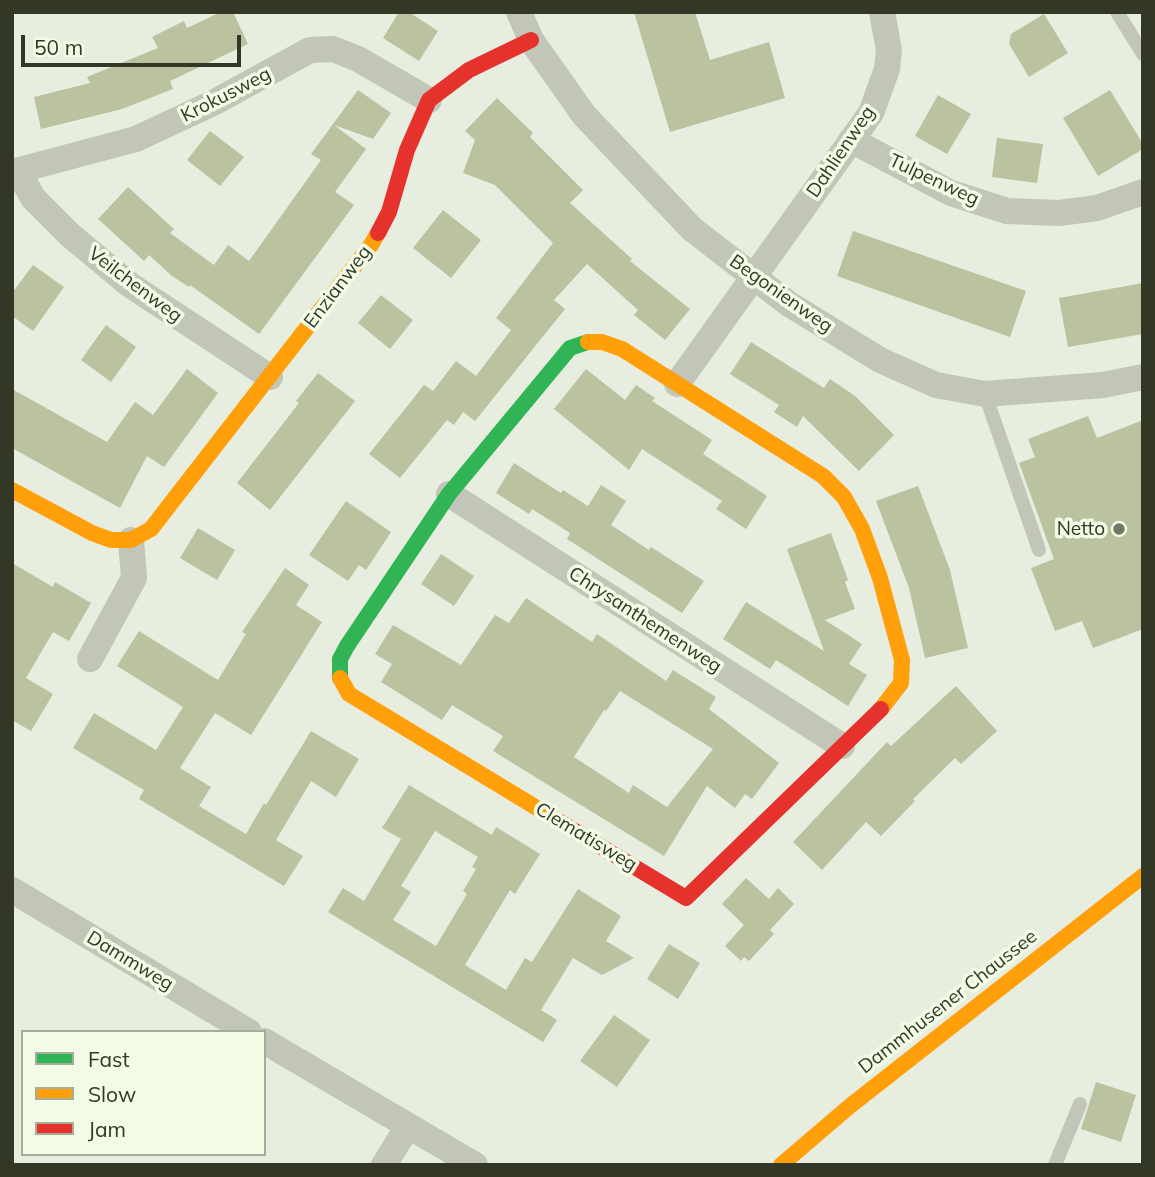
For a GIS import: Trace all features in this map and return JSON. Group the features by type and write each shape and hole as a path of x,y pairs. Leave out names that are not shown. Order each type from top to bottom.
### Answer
{"street":[{"name":"Begonienweg","path":"519,12 531,40 584,115 692,229 789,304 880,360 913,377 955,390 985,394 1103,385 1143,377"},
{"name":"Dahlienweg","path":"754,278 871,113 887,69 889,50 882,12"},
{"path":"429,100 470,70 531,40"},
{"name":"Krokusweg","path":"16,172 136,139 214,103 310,50 333,49 358,59 429,100"},
{"name":"Enzianweg","path":"131,540 150,529 371,245 389,212 407,150 429,100"},
{"name":"Tulpenweg","path":"851,140 951,193 1007,211 1071,211 1097,208 1143,192"},
{"name":"Veilchenweg","path":"16,172 33,198 130,285 270,377"},
{"path":"677,384 754,278"},
{"name":"Clematisweg","path":"588,342 602,342 622,349 677,384 823,477 844,497 862,529 880,578 902,660 901,683 884,706 685,898 349,694 341,682 339,672 340,659 449,494 570,348 588,342"},
{"path":"12,489 92,533 110,540 131,540 134,578 90,659"},
{"name":"Chrysanthemenweg","path":"449,494 842,746"},
{"name":"Dammhusener Chaussee","path":"781,1165 850,1106 1143,876"},
{"name":"Dammweg","path":"12,890 246,1030"},
{"path":"266,1042 475,1165"},
{"path":"384,1165 408,1126"}],"lane":[{"path":"1117,12 1143,54"},
{"path":"985,394 1039,550"},
{"path":"1055,1165 1080,1104"}],"building":[{"path":"221,12 233,12 248,44 170,81 173,89 122,109 41,129 34,97 90,83 87,77 158,48 152,37 184,21 187,28"},
{"path":"399,12 409,12 438,31 419,61 383,38"},
{"path":"634,12 695,12 710,60 769,42 785,98 670,132"},
{"path":"1044,14 1068,53 1029,77 1009,44 1011,34"},
{"path":"358,90 391,113 373,139 334,125 366,149 335,192 354,205 259,334 190,285 189,287 172,276 149,255 144,261 98,219 128,187 174,229 170,233 214,265 228,245 249,261 321,160 311,154"},
{"path":"1110,90 1143,144 1143,149 1098,176 1063,118"},
{"path":"938,95 971,114 947,154 915,136"},
{"path":"497,98 533,133 530,137 583,190 570,203 632,259 630,261 690,309 665,340 634,315 638,310 587,264 554,300 565,309 475,421 463,412 454,425 447,420 400,478 369,454 424,385 433,391 456,361 476,376 511,330 496,318 553,243 495,185 463,173 475,140 465,131"},
{"path":"210,131 244,157 220,186 187,160"},
{"path":"997,138 1043,144 1037,183 992,177"},
{"path":"443,210 481,240 451,278 413,248"},
{"path":"853,231 1026,291 1010,337 837,276"},
{"path":"33,265 64,287 33,331 12,316 12,293"},
{"path":"1143,283 1143,334 1068,347 1059,298"},
{"path":"381,295 413,320 390,349 358,323"},
{"path":"106,325 136,347 111,382 81,360"},
{"path":"751,342 824,388 830,379 855,396 894,435 859,471 803,416 797,427 774,412 779,405 730,374"},
{"path":"187,369 218,393 164,467 147,456 120,508 12,448 12,389 107,442 135,402 153,415"},
{"path":"586,369 625,400 636,385 655,398 652,401 712,440 703,454 767,496 746,529 716,509 722,501 642,449 629,470 554,409"},
{"path":"318,373 355,401 270,510 237,483 299,403 296,401"},
{"path":"1088,416 1097,438 1143,420 1143,629 1093,648 1082,621 1055,631 1031,568 1054,559 1019,463 1035,457 1028,439"},
{"path":"514,463 561,493 563,490 588,506 601,485 626,501 611,525 704,581 682,613 567,539 570,533 532,509 529,514 496,493"},
{"path":"918,486 950,570 968,648 925,658 909,588 876,501"},
{"path":"346,501 391,532 366,570 359,565 348,581 309,555"},
{"path":"198,528 235,550 217,580 180,558"},
{"path":"831,533 855,609 825,620 862,644 849,664 867,675 848,706 776,660 770,669 723,639 746,602 824,651 787,549"},
{"path":"441,554 474,576 454,606 421,584"},
{"path":"12,563 53,587 55,582 91,603 69,641 53,632 26,678 53,694 31,731 12,720"},
{"path":"285,568 309,585 296,605 322,622 251,735 215,713 180,768 211,787 199,806 246,834 311,731 359,759 336,797 311,781 276,840 303,856 284,886 139,799 144,790 73,748 94,713 156,750 183,707 117,666 139,631 218,680 246,634 242,632"},
{"path":"526,598 592,642 597,634 666,681 673,670 716,697 709,709 779,763 752,799 745,794 735,808 707,786 664,856 493,751 503,736 452,705 442,720 381,682 392,664 375,654 393,625 461,665 495,615 509,623","holes":["620,691 713,749 667,807 633,785 629,793 574,757 604,710 606,711"]},
{"path":"956,686 997,731 961,764 955,758 913,799 915,801 881,836 866,822 822,870 793,842 887,742 891,746"},
{"path":"409,785 492,835 496,827 540,854 515,894 510,890 465,965 506,990 525,958 532,962 578,889 621,916 606,941 634,958 602,975 573,958 541,1010 557,1020 543,1042 328,912 343,888 364,901 401,839 382,828","holes":["435,831 478,857 472,867 476,869 463,891 467,894 436,946 393,920 411,892 401,886"]},
{"path":"746,878 769,899 778,888 794,904 770,930 774,934 749,961 744,957 741,961 725,946 744,925 722,904"},
{"path":"669,944 700,963 678,999 647,979"},
{"path":"614,1015 650,1040 617,1087 580,1061"},
{"path":"1096,1082 1136,1095 1121,1142 1081,1129"}],"traffic: fast":[{"path":"340,678 340,659 347,646 449,494 570,348 588,342"}],"traffic: slow":[{"path":"12,490 92,533 111,540 131,540 151,529 378,233"},
{"path":"588,342 602,342 622,349 823,476 844,497 862,529 880,578 902,660 901,683 881,709"},
{"path":"340,678 349,694 560,822"},
{"path":"781,1165 850,1106 1143,876"}],"traffic: jam":[{"path":"378,233 389,212 407,150 429,100 469,70 531,40"},
{"path":"560,822 686,898 881,709"}],"place":[{"name":"Netto","path":"1119,529"}]}
